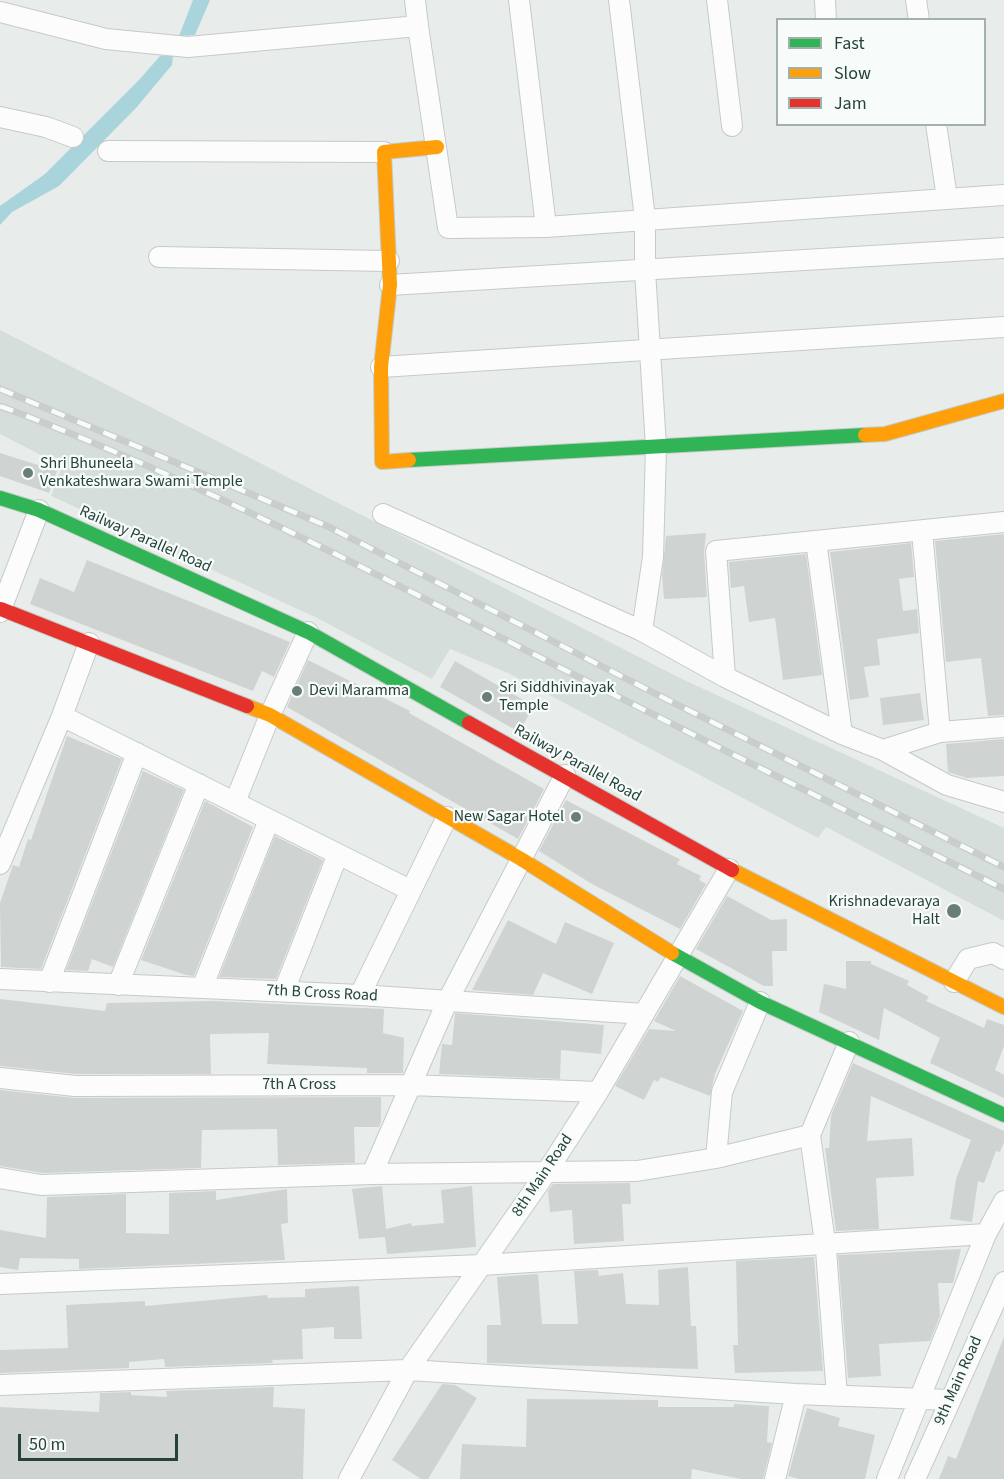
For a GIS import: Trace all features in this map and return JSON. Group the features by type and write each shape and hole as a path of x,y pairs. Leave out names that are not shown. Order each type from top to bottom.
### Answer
{"street":[{"path":"415,0 448,228 546,227 1004,195"},
{"path":"519,0 546,227"},
{"path":"619,0 645,219 645,270 656,447 653,557 642,631"},
{"path":"717,0 732,126"},
{"path":"825,0 826,18"},
{"path":"916,0 919,18"},
{"path":"0,12 106,39 188,47 418,26"},
{"path":"0,117 46,127 73,137"},
{"path":"936,126 947,198"},
{"path":"108,151 384,152 437,147"},
{"path":"384,152 390,285 381,368 382,462 885,434 1004,401"},
{"path":"390,285 1004,248"},
{"path":"159,257 389,261"},
{"path":"381,368 1004,327"},
{"name":"Railway Parallel Road","path":"0,498 39,510 308,632 729,869 1004,1007"},
{"path":"39,510 0,610 270,715 521,859 677,956 760,1002 1004,1115"},
{"path":"383,514 642,631 725,677 843,734 883,750 947,785 1004,802"},
{"path":"725,677 716,551 1004,522"},
{"path":"922,531 940,732"},
{"path":"816,541 843,734"},
{"path":"235,802 270,715 308,632"},
{"path":"0,864 62,716 89,643"},
{"path":"62,716 410,891"},
{"path":"883,750 940,732 1004,727"},
{"path":"49,982 136,753"},
{"path":"372,1174 447,1002 564,776"},
{"path":"118,985 199,784"},
{"path":"360,995 447,817"},
{"path":"202,988 269,820"},
{"path":"284,991 338,854"},
{"name":"8th Main Road","path":"349,1479 408,1370 546,1173 598,1092 729,869"},
{"path":"954,982 968,959 993,953 1004,959"},
{"name":"7th B Cross Road","path":"0,979 360,995 644,1014"},
{"path":"716,1158 722,1092 760,1002"},
{"path":"837,1396 824,1244 810,1135 849,1042"},
{"name":"7th A Cross","path":"0,1078 75,1086 410,1085 598,1092"},
{"path":"0,1178 41,1185 372,1174 637,1171 716,1158 810,1135"},
{"path":"887,1479 922,1399 986,1234 1004,1201"},
{"path":"0,1284 482,1265 986,1234"},
{"name":"9th Main Road","path":"915,1479 1004,1282"},
{"path":"0,1385 408,1370 796,1394 950,1400"},
{"path":"775,1479 796,1394"}],"shaded area":[{"path":"0,330 682,679 1004,828 1004,921 826,827 818,838 508,673 450,649 432,679 315,617 51,496 62,466 0,434"}],"water":[{"path":"193,0 210,0 195,35 179,36"},
{"path":"160,56 173,56 172,65 136,108 59,186 12,212 0,225 0,206 45,174"}],"building":[{"name":"Shri Bhuneela Venkateshwara Swami Temple","path":"0,453 57,471 49,493 0,476"},
{"path":"706,533 704,552 707,597 664,599 662,575 666,536"},
{"path":"1004,534 1004,715 988,716 981,658 946,662 935,541"},
{"path":"911,543 914,577 899,579 903,611 917,609 919,633 877,639 880,665 864,667 869,697 850,700 830,552"},
{"path":"806,554 822,675 783,680 775,618 749,622 744,586 731,588 729,562"},
{"path":"87,560 290,642 274,677 262,671 253,691 30,604 40,578 74,592"},
{"path":"308,660 410,711 409,713 544,789 518,839 287,707"},
{"name":"Sri Siddhivinayak Temple","path":"455,661 534,706 519,732 440,687"},
{"path":"920,693 924,720 883,725 880,698"},
{"path":"67,736 122,759 41,969 1,967 0,903 13,865 19,867 28,839 31,840"},
{"path":"1004,739 1004,776 967,778 948,772 946,744"},
{"path":"143,771 184,790 113,967 92,959 88,971 66,970"},
{"path":"566,800 680,859 677,864 701,876 699,880 706,884 680,929 592,884 539,851"},
{"path":"205,801 253,827 194,976 141,960"},
{"path":"275,836 323,860 276,979 219,977"},
{"path":"727,896 771,920 787,919 787,951 772,951 773,986 764,986 696,949"},
{"path":"508,920 556,944 565,922 614,943 592,994 543,973 533,995 472,990"},
{"path":"846,961 871,961 871,964 909,981 907,985 929,997 926,1001 984,1028 987,1019 1004,1025 1004,1046 995,1070 1004,1075 1004,1098 930,1063 940,1038 884,1008 879,1040 819,1012 824,984 846,989"},
{"path":"680,976 743,1011 715,1074 710,1096 661,1077 658,1082 654,1080 644,1100 615,1086 649,1029 676,1031 654,1021"},
{"path":"0,999 105,1011 107,1003 214,1001 384,1009 383,1033 404,1038 403,1073 367,1073 367,1068 267,1064 269,1033 210,1034 211,1074 76,1074 0,1066"},
{"path":"455,1013 604,1025 601,1054 561,1050 560,1079 439,1074 442,1044 452,1045"},
{"path":"853,1063 1004,1131 1004,1142 1000,1152 996,1151 984,1183 978,1181 972,1222 950,1219 956,1179 971,1140 871,1096 867,1141 912,1138 914,1176 876,1178 879,1229 836,1231 825,1148 829,1148 831,1116"},
{"path":"0,1090 75,1098 381,1097 381,1122 379,1127 354,1127 355,1163 278,1165 277,1129 202,1130 201,1168 43,1173 0,1166"},
{"path":"630,1183 631,1204 622,1204 624,1241 574,1244 572,1210 550,1212 548,1191 553,1184"},
{"path":"382,1186 386,1229 411,1223 412,1226 444,1223 441,1190 472,1186 476,1247 387,1254 385,1237 359,1239 352,1189"},
{"path":"287,1189 288,1223 281,1224 285,1260 79,1269 79,1259 20,1258 18,1270 0,1267 0,1230 46,1238 47,1197 126,1194 126,1233 169,1234 169,1193 216,1191 216,1200"},
{"path":"961,1249 953,1283 938,1283 940,1316 930,1341 879,1344 881,1376 848,1378 838,1255"},
{"path":"814,1257 823,1371 735,1373 733,1345 738,1345 736,1261"},
{"path":"688,1267 691,1326 696,1326 698,1369 487,1363 487,1325 501,1325 497,1277 538,1274 542,1324 578,1324 574,1271 598,1270 599,1276 623,1273 626,1304 659,1305 658,1270"},
{"path":"359,1286 362,1339 334,1339 334,1327 302,1329 303,1359 272,1360 273,1363 165,1367 164,1359 129,1362 129,1368 0,1373 0,1350 68,1348 66,1305 145,1301 145,1306 267,1295 268,1298 305,1297 305,1289"},
{"path":"1004,1337 1004,1479 939,1479 948,1456 956,1459"},
{"path":"442,1384 455,1385 477,1398 428,1479 421,1479 392,1460"},
{"path":"274,1387 273,1407 305,1409 303,1479 0,1479 0,1407 99,1412 100,1393 131,1392 131,1395 167,1397 166,1391"},
{"path":"527,1399 658,1400 658,1407 734,1407 734,1404 769,1406 767,1442 772,1443 763,1479 741,1479 692,1469 691,1479 460,1479 462,1444 526,1447"},
{"path":"807,1408 840,1418 838,1426 875,1435 865,1479 799,1479 788,1476"}],"railway":[{"path":"0,389 327,526 668,700 1004,867"},
{"path":"0,406 142,463 280,527 1004,889"}],"traffic: fast":[{"path":"409,460 865,435"},
{"path":"0,498 39,510 308,632 469,723"},
{"path":"672,953 760,1002 1004,1115"}],"traffic: slow":[{"path":"409,460 382,462 381,367 390,285 384,152 437,147"},
{"path":"865,435 885,434 1004,401"},
{"path":"247,706 270,715 521,859 672,953"},
{"path":"732,870 1004,1007"}],"traffic: jam":[{"path":"1,609 247,706"},
{"path":"469,723 732,870"}],"place":[{"name":"Shri Bhuneela Venkateshwara Swami Temple","path":"28,473"},
{"name":"Devi Maramma","path":"297,691"},
{"name":"Sri Siddhivinayak Temple","path":"487,697"},
{"name":"New Sagar Hotel","path":"576,817"},
{"name":"Krishnadevaraya Halt","path":"954,911"}]}
